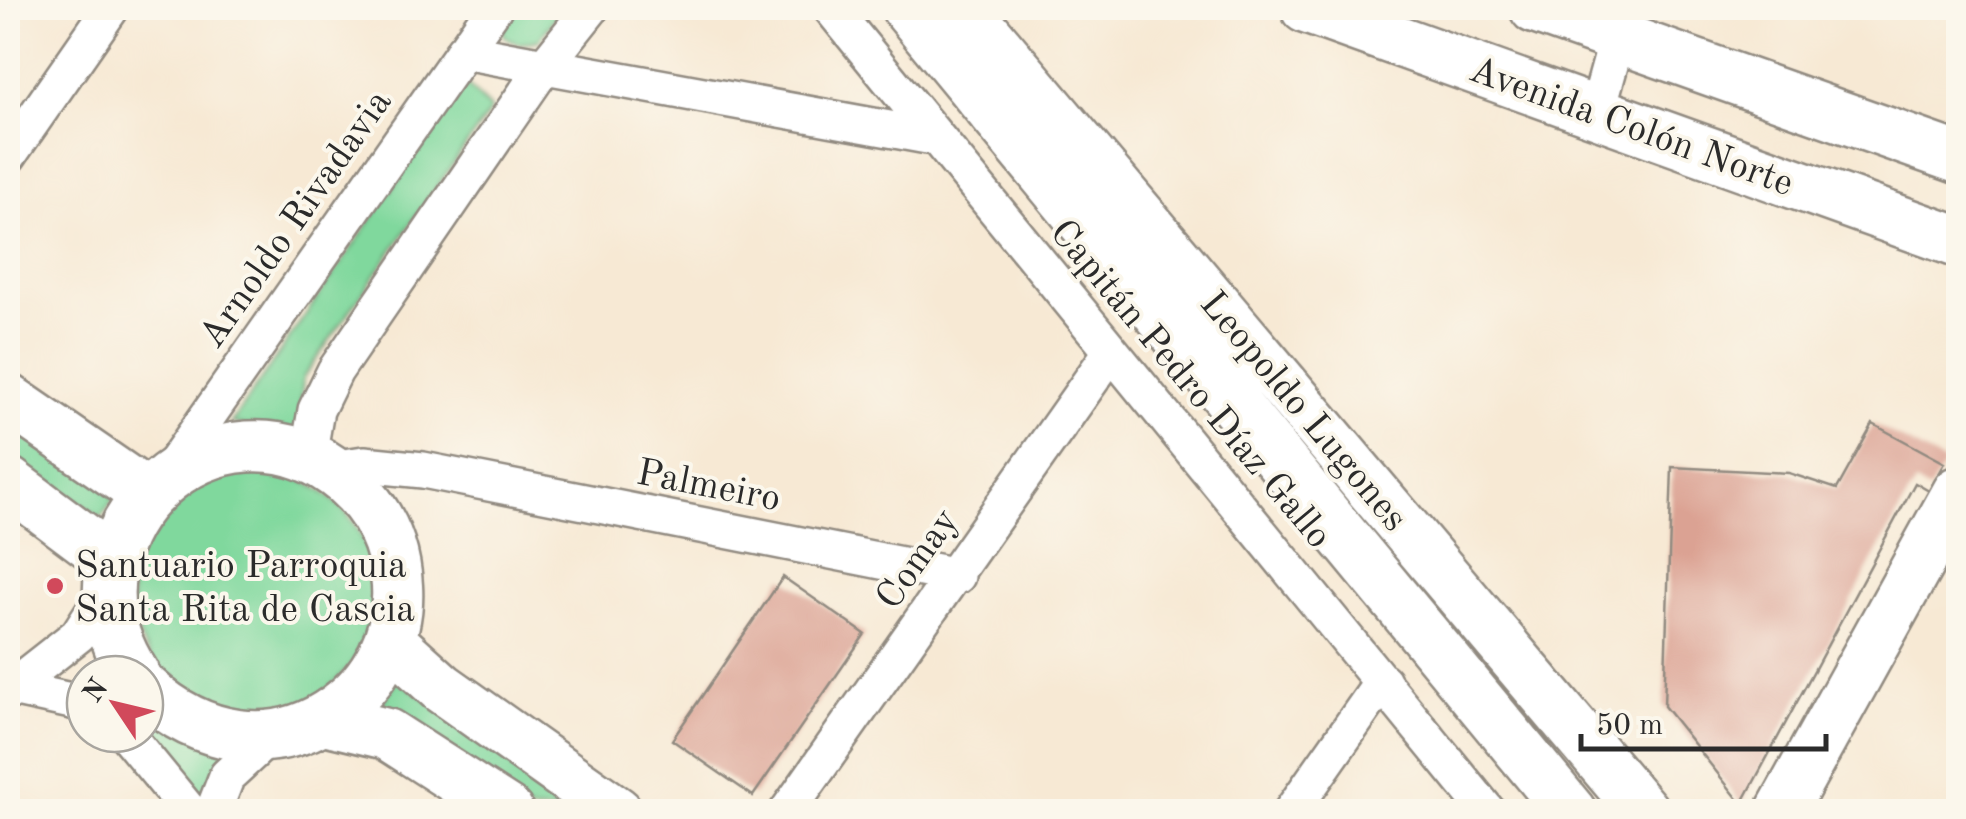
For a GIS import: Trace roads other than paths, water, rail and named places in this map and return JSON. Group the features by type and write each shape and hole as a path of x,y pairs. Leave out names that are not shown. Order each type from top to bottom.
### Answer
{"main road":[{"name":"Leopoldo Lugones","path":"907,8 1571,812"},
{"name":"Leopoldo Lugones","path":"966,8 1644,812"},
{"name":"Avenida Colón Norte","path":"1311,8 1958,242"},
{"name":"Avenida Colón Norte","path":"1536,8 1619,22 1958,158"},
{"path":"8,400 155,486"},
{"path":"125,654 111,623 110,574 125,525 155,486 209,454 259,446 320,463 362,495 384,528 396,564 398,603 390,640 374,672 352,698 324,718 269,736 234,736 200,728 165,707"},
{"path":"8,482 110,574"},
{"path":"1781,812 1958,492"},
{"path":"390,640 442,688 617,812"},
{"path":"324,718 387,734 441,764 508,812"}],"street":[{"path":"8,156 110,8"},
{"name":"Arnoldo Rivadavia","path":"155,486 494,8"},
{"path":"320,463 316,410 334,370 544,68 591,8"},
{"name":"Capitán Pedro Díaz Gallo","path":"831,8 1488,812"},
{"path":"1597,112 1619,22"},
{"path":"463,51 934,137"},
{"name":"Comay","path":"787,812 1110,352"},
{"name":"Palmeiro","path":"320,463 364,464 444,476 956,576"},
{"path":"384,528 391,503 414,483 444,476"},
{"path":"9,689 78,635 110,574"},
{"path":"1291,812 1383,682"},
{"path":"9,689 65,700"},
{"path":"213,812 227,776 269,736"},
{"path":"142,754 190,812"}],"place":[{"name":"Santuario Parroquia Santa Rita de Cascia","path":"55,586"}]}
